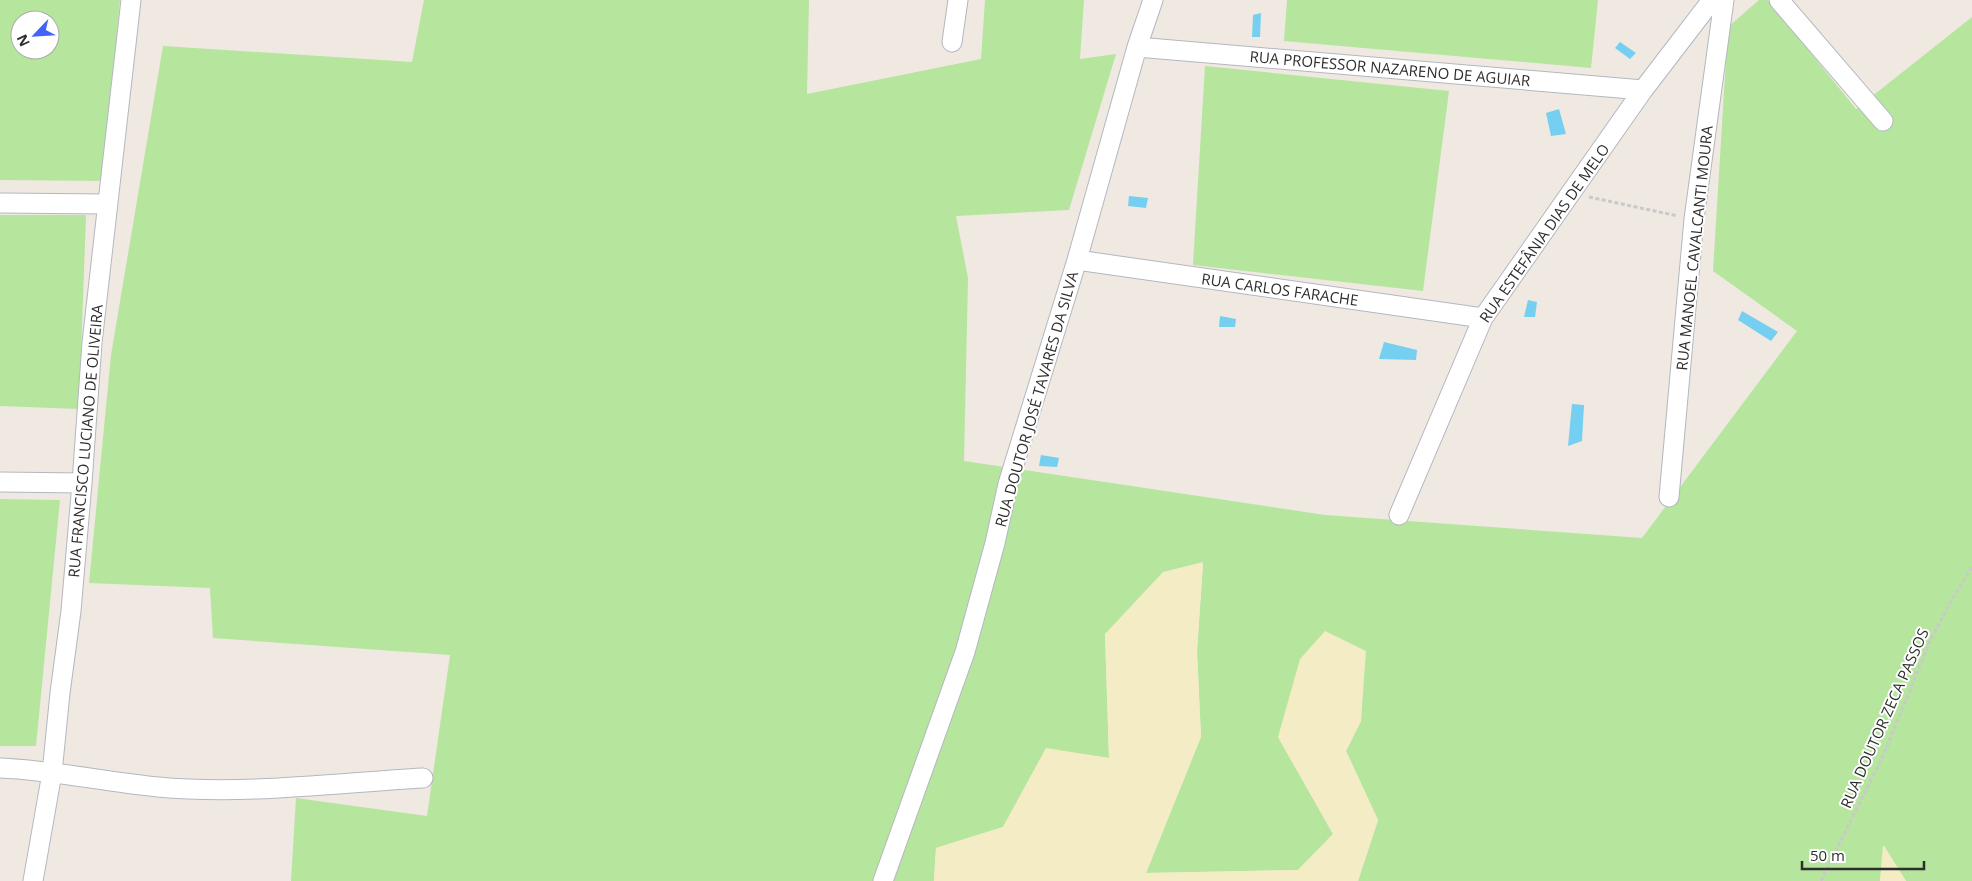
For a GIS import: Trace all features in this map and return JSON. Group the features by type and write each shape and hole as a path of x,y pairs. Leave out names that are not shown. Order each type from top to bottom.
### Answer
{"street":[{"name":"RUA FRANCISCO LUCIANO DE OLIVEIRA","path":"33,881 52,773 71,611 92,343 131,0"},
{"path":"952,42 958,0"},
{"name":"RUA DOUTOR JOSÉ TAVARES DA SILVA","path":"883,881 966,652 995,543 1008,484 1077,260 1137,47 1153,0"},
{"name":"RUA ESTEFÂNIA DIAS DE MELO","path":"1399,514 1483,318 1643,90 1712,0"},
{"name":"RUA MANOEL CAVALCANTI MOURA","path":"1669,497 1694,219 1724,0"},
{"path":"1779,0 1883,121"},
{"name":"RUA PROFESSOR NAZARENO DE AGUIAR","path":"1137,47 1643,90"},
{"path":"0,203 107,204"},
{"name":"RUA CARLOS FARACHE","path":"1077,260 1483,318"},
{"path":"0,482 82,483"},
{"path":"0,768 30,769 158,787 207,790 274,789 423,778"}],"path":[{"path":"1571,193 1694,219"},
{"name":"RUA DOUTOR ZECA PASSOS","path":"1821,881 1883,756 1931,639 1972,567"}],"green space":[{"path":"0,0 120,0 103,181 0,180"},
{"path":"424,0 809,0 807,94 981,59 985,0 1084,0 1080,59 1116,54 1069,210 956,216 968,278 964,461 1325,515 1642,538 1797,331 1713,271 1728,27 1759,0 1768,0 1856,109 1972,17 1972,881 1906,881 1884,846 1880,881 1358,881 1378,820 1346,751 1361,721 1278,737 1333,834 1298,870 1146,873 1201,737 1197,652 1203,563 1105,634 1109,758 1046,749 1003,827 936,848 934,881 291,881 296,798 427,816 450,655 213,638 210,588 89,583 111,355 163,46 412,62"},
{"path":"1287,0 1598,0 1591,68 1284,41"},
{"path":"1205,66 1449,91 1423,291 1193,265"},
{"path":"0,215 86,215 79,409 0,406"},
{"path":"0,499 60,500 36,746 0,746"}],"sand":[{"path":"1203,562 1197,652 1201,737 1146,873 1298,870 1333,834 1278,737 1300,659 1325,631 1366,651 1361,721 1346,751 1378,820 1358,881 934,881 936,848 1003,827 1046,748 1109,758 1105,634 1163,572"},
{"path":"1883,845 1906,881 1880,881"}],"water":[{"path":"1261,13 1260,37 1252,37 1253,15"},
{"path":"1620,42 1636,53 1630,59 1615,48"},
{"path":"1559,109 1566,134 1551,136 1546,113"},
{"path":"1129,196 1148,198 1146,208 1128,206"},
{"path":"1528,300 1537,302 1535,317 1524,317"},
{"path":"1742,311 1778,332 1771,341 1738,320"},
{"path":"1220,316 1236,319 1235,327 1219,327"},
{"path":"1384,342 1417,350 1416,360 1379,359"},
{"path":"1572,404 1584,405 1582,441 1568,446"},
{"path":"1041,455 1059,458 1057,467 1039,466"}]}
